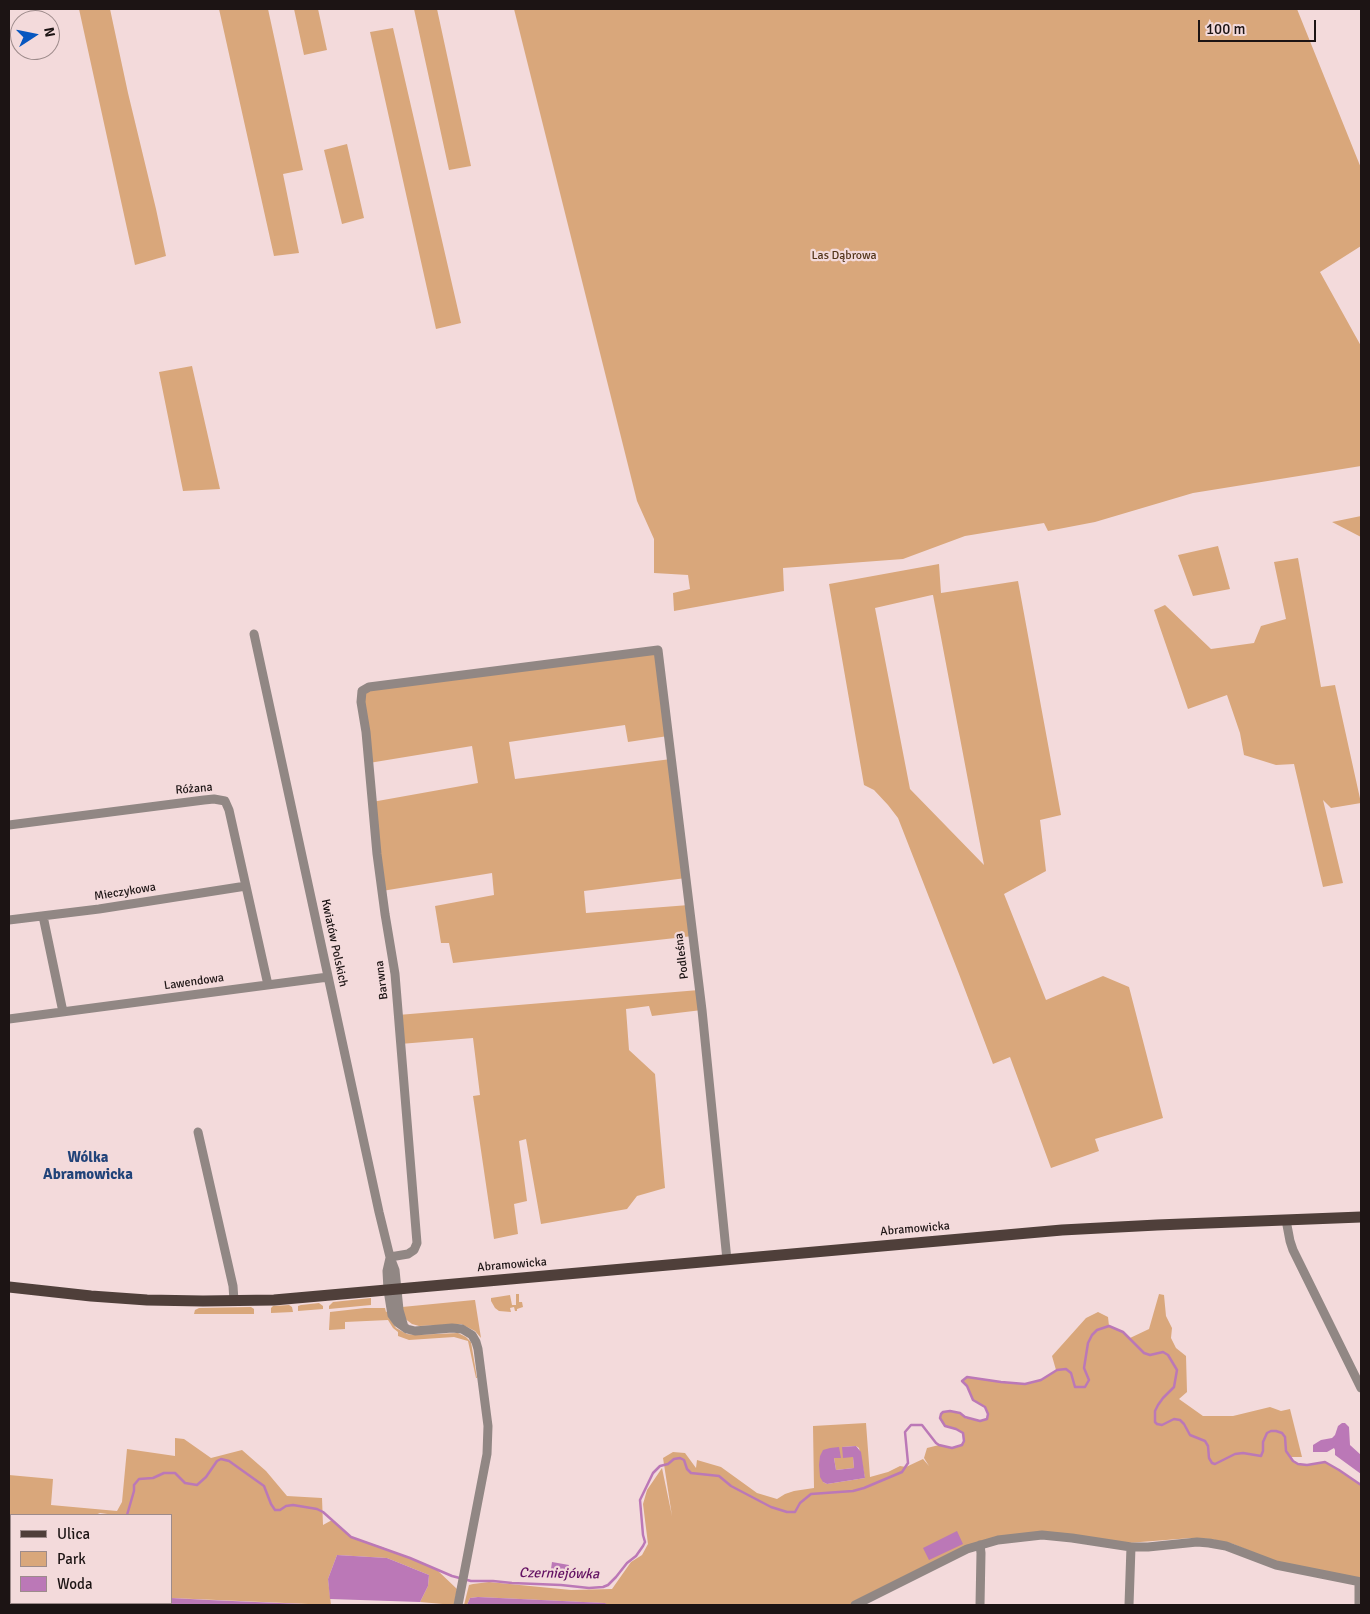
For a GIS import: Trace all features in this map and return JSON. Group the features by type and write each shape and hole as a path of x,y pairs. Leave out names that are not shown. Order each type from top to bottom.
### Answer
{"main road":[{"name":"Abramowicka","path":"9,1287 145,1300 234,1301 283,1299 1076,1229 1361,1217"}],"street":[{"name":"Kwiatów Polskich","path":"254,634 390,1257 395,1270 393,1289 400,1315 404,1327 415,1331 462,1329 472,1335 477,1345 488,1426 488,1454 458,1605"},
{"name":"Podleśna","path":"369,687 658,650 702,1010 727,1260"},
{"name":"Barwna","path":"369,687 362,691 360,702 366,732 377,854 395,974 417,1243 414,1250 408,1254 390,1257"},
{"name":"Różana","path":"9,825 204,800 224,801 229,810 268,984"},
{"name":"Mieczykowa","path":"9,920 99,909 246,886"},
{"path":"43,916 63,1012"},
{"name":"Lawendowa","path":"9,1019 328,977"},
{"path":"198,1132 233,1286 234,1301"},
{"path":"1286,1220 1293,1250 1360,1383"},
{"path":"856,1605 960,1552 980,1545 1021,1537 1049,1535 1131,1547 1209,1542 1226,1546 1276,1565 1360,1582 1359,1605"},
{"path":"980,1545 980,1605"},
{"path":"1129,1605 1131,1547"}],"green space":[{"path":"79,9 110,9 156,209 166,256 135,265"},
{"path":"219,9 268,9 303,170 283,174 299,253 274,256"},
{"path":"294,9 318,9 327,50 304,55"},
{"path":"414,9 437,9 471,166 449,170"},
{"name":"Las Dąbrowa","path":"514,9 1297,9 1361,168 1361,246 1320,272 1361,346 1361,466 1193,493 1095,522 1048,531 1044,523 965,536 903,559 783,568 784,591 674,611 673,593 690,589 688,575 654,573 654,539 637,501"},
{"path":"393,28 461,323 436,329 370,32"},
{"path":"347,144 364,218 342,224 324,150"},
{"path":"192,366 220,489 183,491 159,372"},
{"path":"1361,516 1361,537 1332,522"},
{"path":"1218,546 1230,589 1193,596 1178,555"},
{"path":"1298,558 1321,687 1335,685 1361,803 1331,808 1323,800 1343,883 1323,887 1294,764 1276,765 1244,755 1240,733 1227,695 1188,709 1154,610 1165,605 1211,649 1254,643 1261,626 1286,619 1274,562"},
{"path":"939,564 941,593 1018,581 1061,815 1040,820 1046,871 1004,894 1046,1000 1103,976 1129,987 1163,1118 1095,1139 1099,1151 1051,1168 1010,1057 993,1064 898,818 874,790 864,785 829,584","holes":["933,595 984,865 910,789 875,608"]},
{"path":"658,650 668,736 628,742 625,725 509,742 515,779 671,759 686,878 584,891 586,913 689,905 693,936 453,963 449,943 441,943 435,906 494,895 492,873 382,891 372,802 478,783 472,746 369,763 362,691"},
{"path":"699,990 702,1010 652,1016 649,1006 626,1009 629,1050 655,1074 665,1188 637,1196 627,1209 541,1224 526,1139 519,1141 527,1201 514,1204 518,1234 494,1239 473,1096 480,1095 473,1038 400,1044 398,1015"},
{"path":"516,1294 519,1294 519,1302 522,1302 523,1307 517,1309 517,1311 515,1311 514,1307 510,1308 511,1312 499,1311 491,1301 491,1298 510,1295 512,1305 516,1305"},
{"path":"1159,1294 1164,1295 1166,1316 1172,1328 1171,1338 1176,1348 1186,1356 1187,1392 1179,1399 1203,1416 1233,1416 1270,1407 1281,1411 1290,1409 1302,1457 1289,1457 1298,1464 1307,1465 1325,1462 1361,1485 1361,1578 1277,1562 1233,1544 1211,1539 1191,1538 1128,1543 1102,1539 993,1538 849,1605 608,1605 604,1603 478,1597 470,1598 467,1605 464,1605 469,1585 489,1582 571,1590 612,1589 631,1562 642,1555 648,1544 643,1504 647,1490 662,1468 672,1516 663,1458 673,1452 685,1453 696,1468 697,1460 721,1467 757,1493 777,1499 794,1491 814,1488 813,1426 866,1423 870,1477 888,1472 900,1466 906,1467 923,1459 929,1466 924,1458 927,1448 939,1445 952,1448 958,1447 964,1441 963,1433 942,1423 940,1418 943,1412 960,1413 965,1418 980,1421 987,1419 988,1414 985,1407 973,1400 967,1386 962,1381 964,1379 971,1377 1015,1384 1033,1383 1041,1380 1056,1370 1052,1356 1086,1318 1098,1312 1108,1317 1109,1326 1123,1332 1130,1338 1149,1329","holes":["856,1446 859,1448 865,1478 827,1484 823,1482 839,1447 834,1458 836,1470 854,1468 853,1457 842,1447"]},
{"path":"371,1298 371,1305 329,1309 333,1302"},
{"path":"475,1300 481,1338 475,1331 461,1324 419,1326 412,1324 404,1318 402,1307"},
{"path":"319,1303 323,1306 323,1309 298,1311 298,1306"},
{"path":"289,1305 292,1307 293,1312 271,1313 273,1306"},
{"path":"251,1307 254,1309 254,1314 194,1314 195,1310 199,1308"},
{"path":"385,1308 396,1328 407,1334 458,1333 466,1337 471,1342 477,1378 468,1341 454,1337 409,1340 398,1336 398,1332 388,1320 345,1322 345,1329 329,1330 330,1312"},
{"path":"175,1438 184,1439 211,1458 242,1450 266,1471 287,1496 322,1498 323,1525 332,1520 351,1537 382,1547 436,1569 457,1589 454,1605 420,1602 428,1586 429,1575 387,1558 337,1555 328,1579 331,1605 172,1598 172,1514 100,1513 10,1514 10,1604 89,1605 9,1605 9,1475 53,1479 51,1505 117,1511 122,1502 127,1449 175,1456"}],"water":[{"path":"1342,1423 1349,1427 1350,1445 1361,1455 1361,1474 1335,1455 1334,1448 1327,1452 1313,1452 1313,1445 1321,1440 1332,1438 1338,1426"},
{"path":"856,1446 861,1452 865,1478 827,1484 823,1482 820,1477 819,1465 823,1450 839,1447 841,1458 834,1458 836,1470 854,1468 853,1457 843,1458 842,1447"},
{"path":"957,1531 963,1544 929,1560 923,1548"},
{"path":"337,1555 387,1558 429,1575 428,1586 420,1602 330,1599 328,1579"},
{"path":"552,1562 569,1565 567,1572 551,1569"},
{"path":"172,1598 325,1605 89,1605 172,1604"},
{"path":"470,1598 605,1603 608,1605 467,1605"}],"waterway":[{"name":"Czerniejówka","path":"127,1514 134,1485 139,1479 153,1478 164,1473 175,1473 185,1483 197,1485 206,1477 217,1461 221,1459 229,1461 264,1486 275,1510 293,1505 317,1509 351,1537 410,1558 452,1576 471,1581 589,1588 603,1587 608,1585 627,1563 636,1556 645,1542 640,1500 653,1473 660,1466 680,1458 684,1460 687,1469 691,1473 719,1476 731,1486 771,1507 787,1512 795,1512 800,1503 811,1494 853,1491 902,1472 908,1463 905,1432 911,1425 922,1425 939,1445 952,1448 962,1445 964,1441 963,1433 945,1426 940,1418 943,1412 950,1411 980,1421 987,1419 988,1414 985,1407 973,1400 967,1386 962,1381 967,1377 1025,1384 1041,1380 1057,1370 1066,1369 1071,1373 1075,1387 1085,1387 1089,1380 1084,1368 1088,1343 1097,1330 1109,1326 1123,1332 1144,1353 1150,1355 1163,1352 1168,1355 1177,1370 1174,1387 1158,1405 1155,1411 1155,1422 1162,1425 1174,1419 1180,1420 1190,1435 1205,1441 1212,1463 1215,1464 1235,1454 1243,1453 1261,1456 1263,1442 1267,1433 1276,1431 1282,1433 1285,1437 1286,1451 1293,1461 1298,1464 1307,1465 1325,1462 1361,1485"}],"district":[{"name":"Wólka Abramowicka","path":"88,1166"}]}
